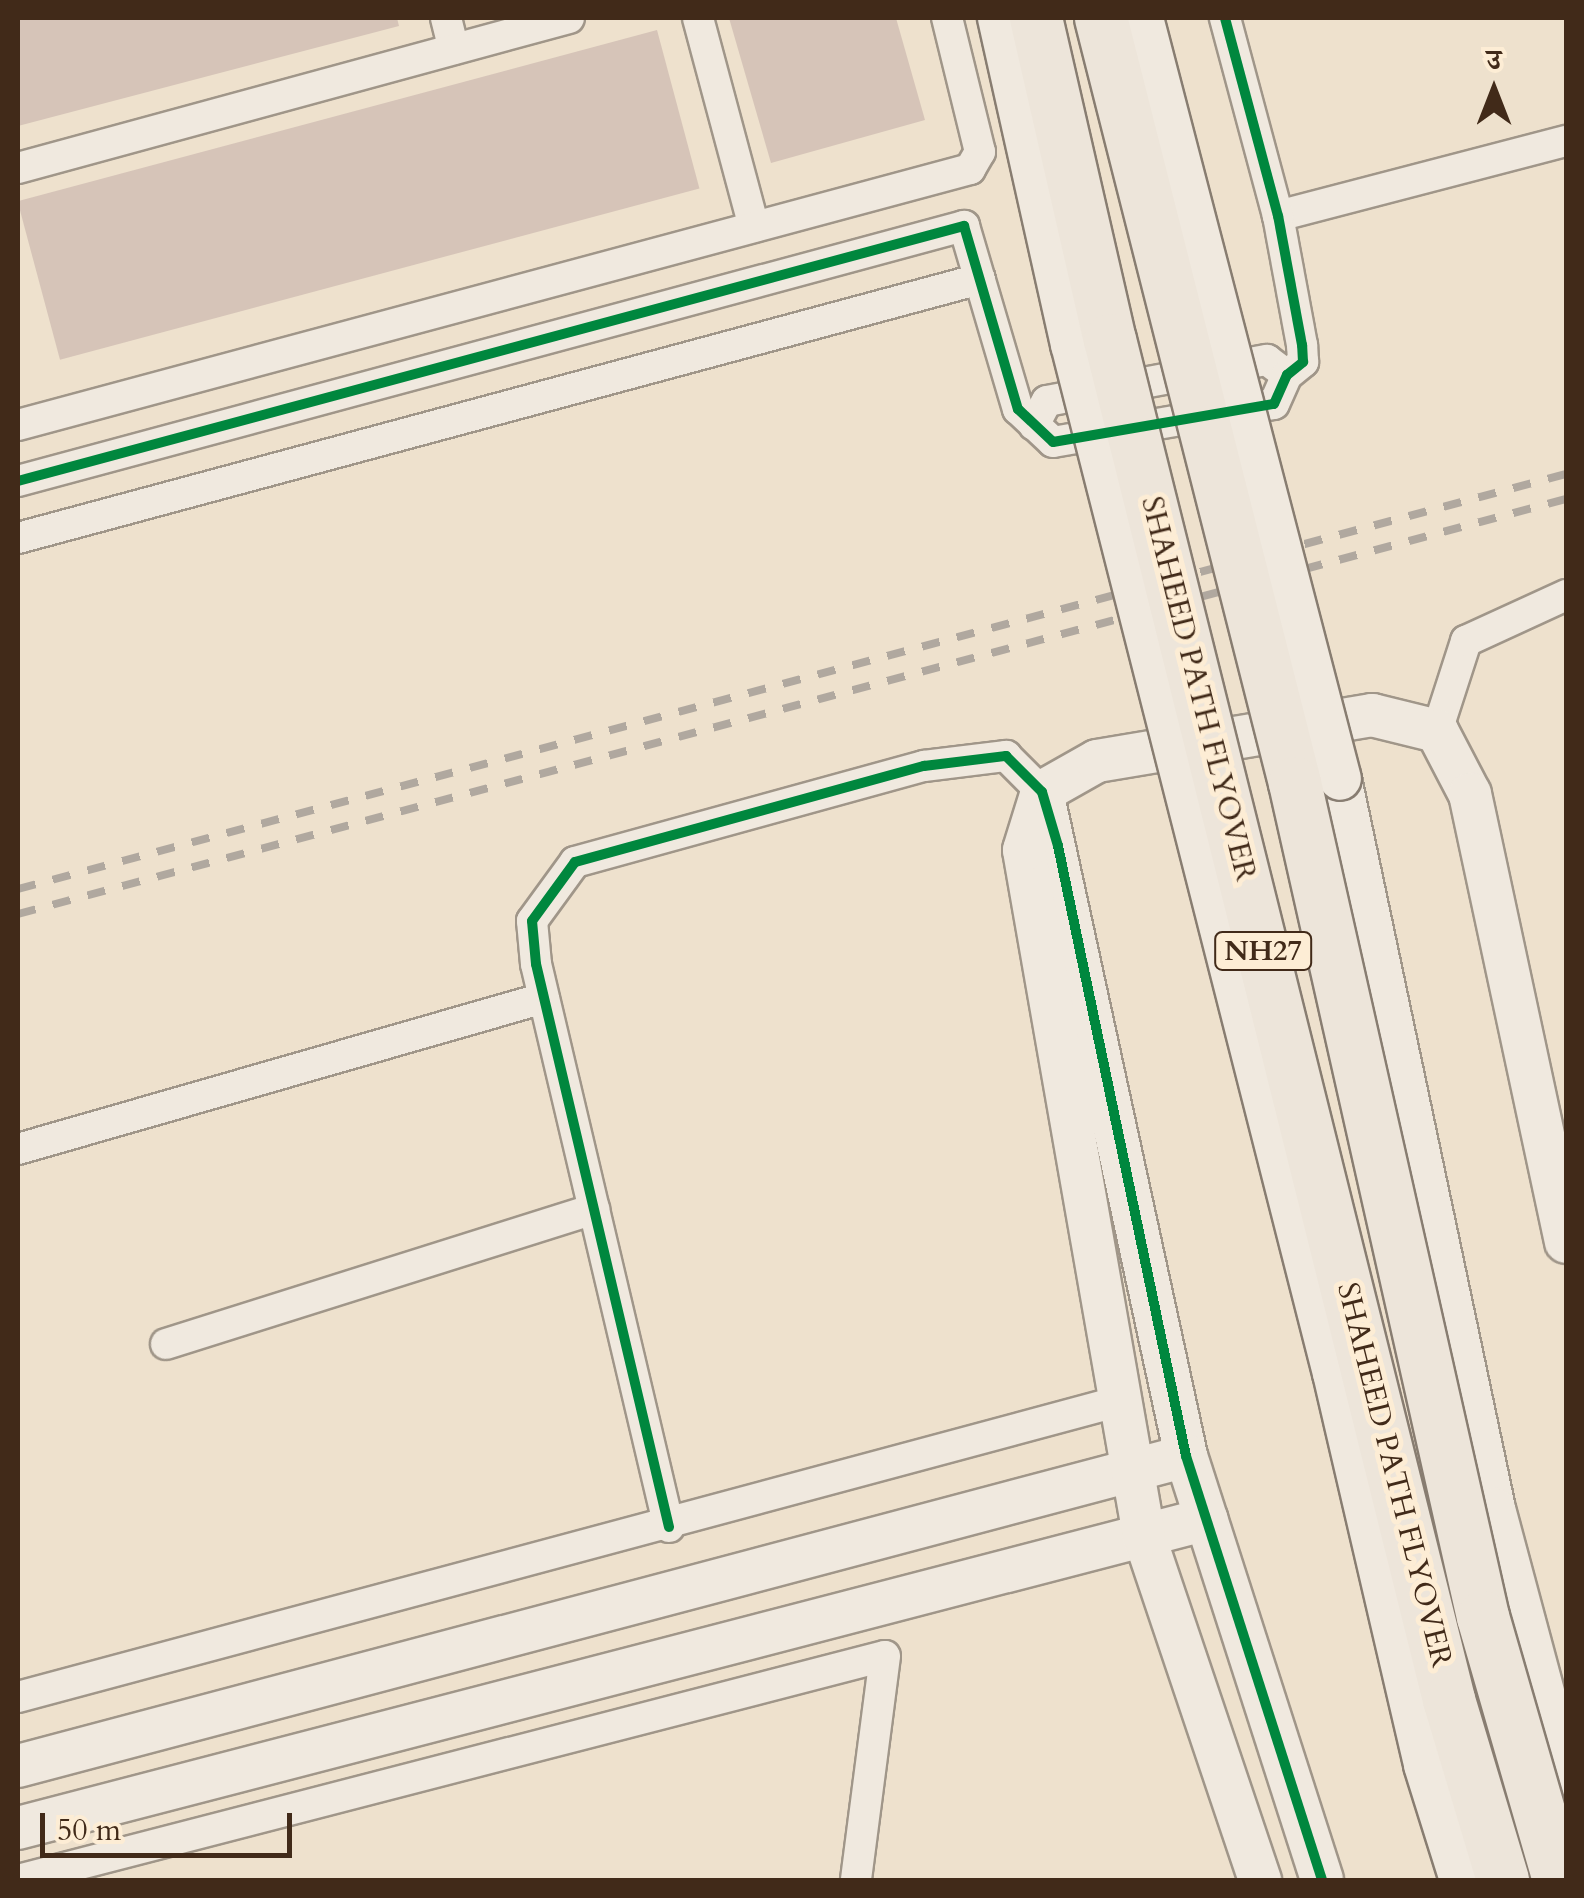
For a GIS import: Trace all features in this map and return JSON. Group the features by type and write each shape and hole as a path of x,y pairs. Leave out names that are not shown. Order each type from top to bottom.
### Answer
{"highway":[{"name":"SHAHEED PATH FLYOVER","path":"1036,18 1110,340 1450,1700 1502,1880"},
{"name":"SHAHEED PATH FLYOVER","path":"1101,18 1294,783 1483,1617 1559,1880"}],"street":[{"path":"446,18 454,49"},
{"path":"18,168 569,18"},
{"path":"698,18 754,227"},
{"path":"18,425 976,165 980,152 946,18"},
{"name":"SHAHEED PATH FLYOVER","path":"999,18 1072,344 1330,1354 1425,1765 1461,1880"},
{"path":"1142,18 1340,778 1494,1509 1566,1778"},
{"path":"18,481 964,226 1018,408 1053,442 1274,404 1286,375 1302,354 1278,216 1225,18"},
{"path":"1278,216 1566,141"},
{"path":"18,538 980,279"},
{"path":"1034,425 1047,401 1267,360 1286,375"},
{"path":"1566,594 1466,641 1438,731 1470,794 1566,1242"},
{"path":"1260,1880 1144,1536 1024,850 1042,792 1098,761 1372,715 1438,731"},
{"path":"669,1527 544,998 532,921 575,862 924,766 1006,756 1042,792 1186,1456 1322,1880"},
{"path":"18,1149 544,998"},
{"path":"166,1344 594,1208"},
{"path":"18,1697 669,1527 1120,1402"},
{"path":"18,1766 1186,1456"},
{"path":"18,1828 1206,1519"},
{"path":"18,1880 885,1656 856,1880"}],"building":[{"path":"18,18 397,18 399,26 18,126"},
{"path":"729,18 896,18 925,120 771,163"},
{"path":"657,30 699,188 60,360 18,201"}],"railway":[{"path":"18,889 1566,474"},
{"path":"18,914 1566,499"}],"cycle path":[{"path":"18,481 964,226 1018,409 1053,442 1274,404 1287,375 1303,362 1302,345 1278,216 1225,18"},
{"path":"669,1527 536,964 532,921 575,862 924,766 1006,756 1042,792 1058,846 1186,1456 1322,1880"}]}
